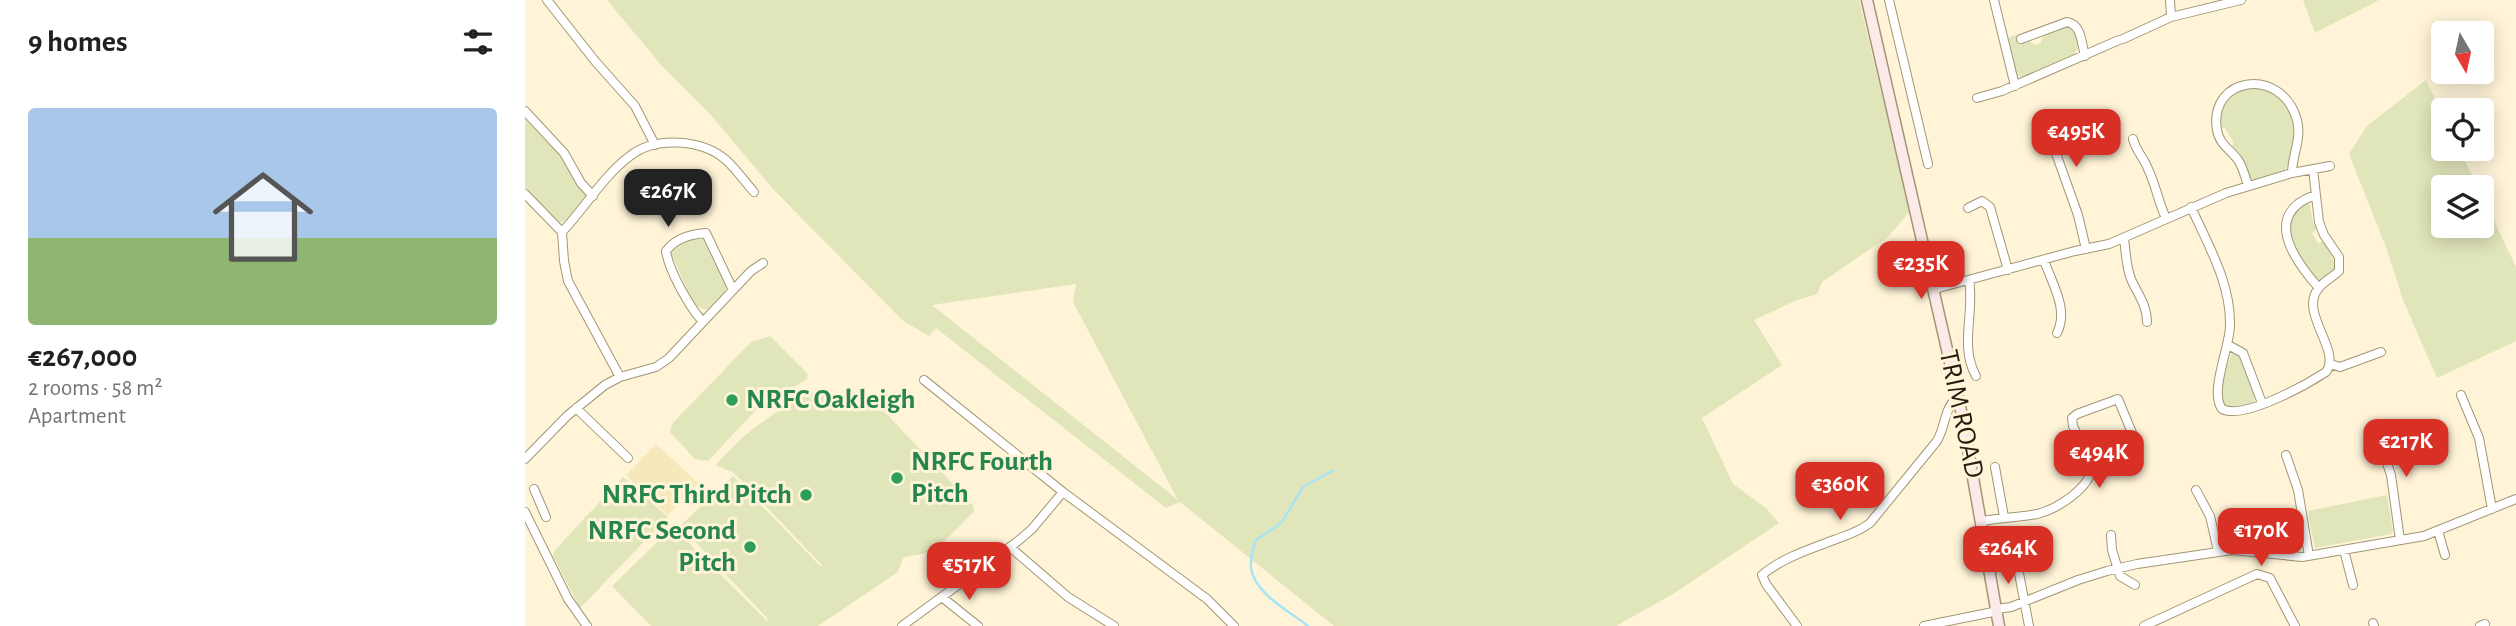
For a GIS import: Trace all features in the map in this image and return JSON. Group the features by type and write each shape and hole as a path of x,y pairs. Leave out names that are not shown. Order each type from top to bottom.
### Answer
{"main road":[{"name":"TRIM ROAD","path":"1867,0 1958,396 1983,521 1999,626"}],"street":[{"path":"547,0 635,106 655,145"},
{"path":"1889,0 1928,164"},
{"path":"1994,0 2015,86"},
{"path":"2170,0 2172,17"},
{"path":"1977,98 2015,86 2172,17 2241,0"},
{"path":"2021,39 2067,22 2071,23 2078,28 2084,56"},
{"path":"2248,185 2237,159 2226,149 2219,137 2216,115 2221,100 2247,85 2274,88 2294,113 2299,131 2292,173"},
{"path":"525,111 565,153 581,183 593,196"},
{"path":"2037,135 2048,131 2078,215 2086,249"},
{"path":"2133,139 2149,170 2156,196 2167,218"},
{"path":"562,232 614,170 631,154 667,142 702,146 724,158 754,192"},
{"path":"1935,289 2124,239 2191,207 2248,185 2330,166"},
{"path":"2191,207 2225,290 2230,322 2228,345 2217,387 2219,406 2224,411 2234,411 2262,403 2315,379 2326,372 2330,364 2314,307 2319,288 2339,271 2341,261 2319,222 2313,169"},
{"path":"525,194 562,232 563,261 568,281 619,377"},
{"path":"2315,195 2295,204 2290,211 2286,227 2294,255 2319,288"},
{"path":"1968,208 1982,201 1990,208 2008,270"},
{"path":"702,321 693,310 667,261 666,251 672,243 695,234 706,233 733,290"},
{"path":"2124,239 2129,273 2147,312 2147,323"},
{"path":"2044,260 2061,307 2062,323 2057,333"},
{"path":"525,458 576,408 605,385 619,377 656,367 669,358 751,271 763,263"},
{"path":"1969,280 1972,300 1968,350 1976,376"},
{"path":"2228,345 2243,352 2262,403"},
{"path":"2330,364 2340,367 2381,352"},
{"path":"923,380 1063,492 1196,590 1234,626"},
{"path":"2461,394 2480,438 2492,509"},
{"path":"1794,624 1762,575 1802,552 1863,529 1870,523 1937,441 1944,428 1947,407 1958,396"},
{"path":"1983,521 2040,513 2057,505 2086,483 2092,466 2073,426 2072,418 2077,414 2116,398 2120,401 2135,440"},
{"path":"576,408 628,458"},
{"path":"2375,428 2391,475 2400,540"},
{"path":"2286,455 2298,491 2309,556"},
{"path":"1995,467 2004,517"},
{"path":"534,489 546,517"},
{"path":"2196,490 2210,516 2218,551"},
{"path":"902,626 1032,529 1063,492"},
{"path":"1924,626 1998,610 2078,580 2117,569 2218,551 2232,550 2286,557 2309,556 2400,540 2438,531 2516,499"},
{"path":"541,502 525,511 568,599 587,626"},
{"path":"2438,531 2445,555"},
{"path":"2111,535 2120,576 2135,585"},
{"path":"1010,547 1068,597 1114,626"},
{"path":"2344,550 2353,585"},
{"path":"2011,559 2018,568 2029,626"},
{"path":"2144,626 2262,574 2270,578 2295,626"},
{"path":"943,598 978,626"}],"shaded area":[{"path":"656,444 698,483 668,515 626,475"}],"green space":[{"path":"607,0 1859,0 1910,211 1889,236 1822,282 1817,294 1754,320 1782,365 1702,418 1733,484 1766,508 1779,523 1673,594 1616,626 1334,626 1180,502 1166,508 936,328 929,336 902,320 774,190 710,114 662,66","holes":["1076,284 1073,302 1178,500 932,305"]},
{"path":"2303,0 2379,0 2315,33"},
{"path":"2066,27 2074,30 2078,47 2074,55 2024,77 2017,76 2006,39 2018,34 2022,43 2028,41 2035,45 2041,43 2043,36"},
{"path":"2426,80 2435,98 2431,98 2431,161 2465,161 2472,175 2431,175 2431,238 2494,238 2494,220 2516,267 2516,341 2437,378 2403,300 2387,250 2349,154 2367,126"},
{"path":"2253,87 2270,90 2287,105 2292,116 2294,138 2293,150 2285,171 2252,180 2231,148 2234,143 2225,128 2220,128 2220,119 2223,105 2230,96"},
{"path":"525,116 562,158 586,196 585,202 568,221 560,222 554,218 525,189"},
{"path":"2309,202 2317,229 2312,233 2318,244 2323,241 2334,264 2332,274 2318,281 2297,252 2290,227 2292,216 2298,208"},
{"path":"697,237 704,237 727,286 707,310 697,306 692,300 670,251 673,247"},
{"name":"NRFC Oakleigh","path":"770,336 808,374 807,379 756,410 708,461 695,459 670,432 672,424 751,342"},
{"path":"2232,352 2239,354 2245,365 2255,399 2251,404 2228,409 2221,404 2221,384"},
{"path":"822,387 837,407 856,399 880,407 972,504 974,511 939,545 925,553 903,558 898,572 818,626 651,626 612,586 673,527 768,622 680,526 733,476 821,567 734,473 716,465 740,440 765,420"},
{"path":"623,477 668,517 580,608 553,556 555,550"},
{"path":"2387,495 2393,531 2391,534 2315,548 2308,511"}],"waterway":[{"path":"1308,626 1274,601 1259,586 1251,568 1252,554 1255,541 1282,522 1303,487 1334,470"}],"place":[{"name":"NRFC Oakleigh","path":"732,400"},
{"name":"NRFC Fourth Pitch","path":"897,478"},
{"name":"NRFC Third Pitch","path":"806,495"},
{"name":"NRFC Second Pitch","path":"750,547"}]}
